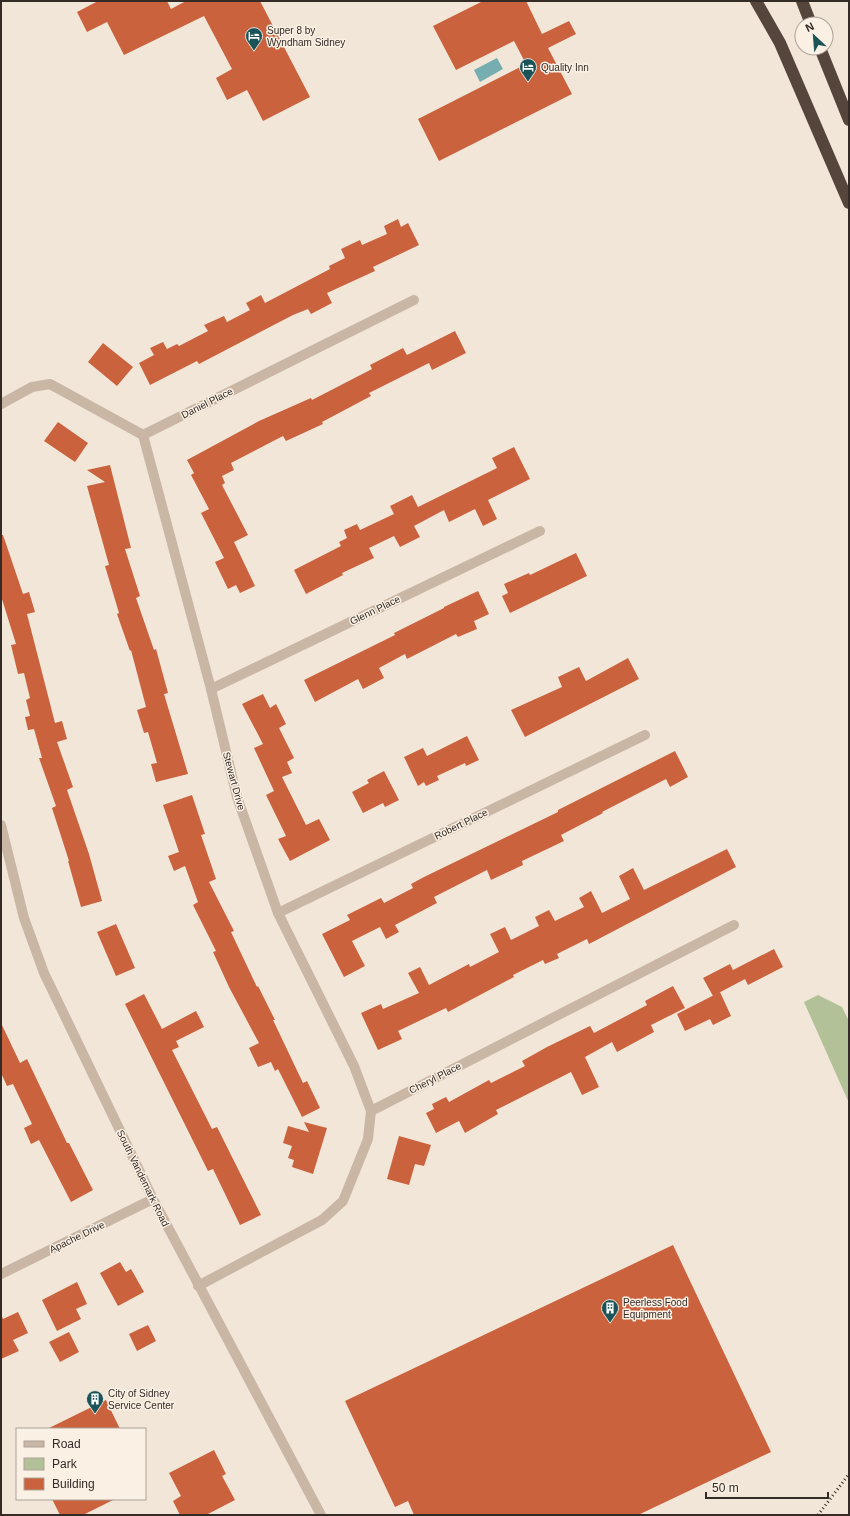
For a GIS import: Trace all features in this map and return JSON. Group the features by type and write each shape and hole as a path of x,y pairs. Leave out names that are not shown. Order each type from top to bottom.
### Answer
{"highway":[{"path":"756,1 780,43 849,203"},
{"path":"802,1 808,16"},
{"path":"823,56 849,120"}],"street":[{"name":"Daniel Place","path":"144,435 414,300"},
{"path":"1,404 32,387 50,384 144,435"},
{"name":"Stewart Drive","path":"144,435 211,689 237,798 278,913 354,1066 371,1111"},
{"name":"Glenn Place","path":"211,689 540,531"},
{"name":"Robert Place","path":"278,913 644,735"},
{"name":"South Vandemark Road","path":"1,825 24,918 44,974 153,1199 321,1515"},
{"name":"Cheryl Place","path":"371,1111 734,925"},
{"path":"198,1286 322,1220 343,1201 368,1139 371,1111"},
{"name":"Apache Drive","path":"1,1274 153,1199"}],"green space":[{"path":"818,995 842,1007 849,1021 849,1103 804,1002"}],"water":[{"path":"497,58 503,69 480,82 474,70"}],"building":[{"name":"Super 8 by Wyndham Sidney","path":"98,1 167,1 171,9 186,1 260,1 310,97 263,121 247,90 227,100 216,78 232,69 204,16 124,55 107,22 87,32 77,12"},
{"name":"Quality Inn","path":"483,1 526,1 542,34 569,21 576,34 548,48 572,94 439,161 418,119 526,64 514,41 456,70 433,26"},
{"path":"398,219 401,227 408,223 419,245 373,267 375,271 327,293 332,303 311,314 308,309 293,315 199,364 197,361 150,385 139,363 154,355 150,348 163,342 167,349 177,344 179,346 208,331 204,325 224,316 227,322 250,310 246,303 261,295 265,303 330,269 329,266 345,258 341,249 360,240 362,245 387,234 384,226"},
{"path":"455,331 466,353 432,370 429,363 369,393 371,396 322,422 323,424 286,441 283,436 231,463 234,470 222,476 225,483 222,485 248,535 234,542 255,586 240,593 236,585 228,589 215,562 224,558 201,513 209,509 191,475 194,473 187,460 259,421 311,398 312,400 372,369 370,365 403,348 407,355"},
{"path":"103,343 133,367 117,386 88,362"},
{"path":"58,422 88,443 75,462 44,441"},
{"path":"514,447 530,479 488,500 497,519 483,526 475,509 449,522 444,510 414,526 420,537 400,547 394,536 369,548 374,558 342,573 343,575 306,594 294,570 341,546 339,542 347,538 344,530 357,524 360,530 394,514 390,506 412,495 418,507 497,468 492,458"},
{"path":"110,465 131,548 125,549 140,596 136,598 154,650 156,649 168,693 164,694 188,774 156,782 151,764 157,763 148,732 144,733 137,710 146,707 131,650 130,651 117,614 119,613 105,566 109,565 87,486 105,482 87,470"},
{"path":"1,535 3,535 23,594 29,592 35,612 27,614 55,723 62,721 67,739 57,742 73,787 67,790 89,854 102,901 81,907 69,861 52,808 56,806 39,758 42,758 34,729 28,730 25,717 30,716 26,700 30,698 24,673 18,674 11,645 16,644 1,596"},
{"path":"576,553 587,576 510,613 502,596 508,593 504,584 529,573 530,575"},
{"path":"478,591 489,614 474,621 477,629 458,637 456,634 407,659 405,654 379,668 384,678 363,689 358,679 315,702 304,680 395,635 394,633"},
{"path":"628,658 639,679 525,737 511,710 562,687 558,677 579,667 586,681"},
{"path":"263,694 270,708 276,704 286,724 279,728 294,758 287,762 292,773 282,777 306,825 319,819 330,840 290,861 278,839 286,836 266,795 274,791 254,748 263,744 242,704"},
{"path":"467,736 479,760 466,766 465,763 437,776 439,780 426,786 424,782 418,786 404,757 423,748 427,756"},
{"path":"675,751 688,777 670,787 666,779 602,812 603,813 561,835 564,841 522,861 523,865 491,880 487,870 434,897 437,903 395,925 399,932 386,939 380,927 352,941 365,966 344,977 322,934 350,920 347,915 381,898 384,903 413,888 411,884 424,877 558,812 558,810"},
{"path":"384,771 399,800 385,807 383,803 363,813 352,792 369,783 367,780"},
{"path":"192,795 205,834 201,835 216,879 209,882 234,931 231,932 257,987 258,986 275,1020 273,1020 303,1083 307,1081 320,1108 302,1117 278,1069 275,1071 271,1062 258,1067 249,1048 259,1043 229,987 213,952 216,951 193,905 198,902 185,866 174,871 168,856 179,852 163,805"},
{"path":"727,849 736,867 589,944 587,939 557,954 559,958 545,964 543,960 513,975 514,977 448,1012 446,1008 398,1031 402,1039 378,1050 361,1013 381,1004 383,1009 419,993 408,973 420,967 429,985 469,964 470,967 499,952 490,934 505,927 511,940 539,926 535,917 549,910 555,921 584,907 579,898 591,891 602,913 630,899 619,876 633,868 644,890"},
{"path":"116,924 135,968 116,976 97,932"},
{"path":"774,949 783,967 748,985 745,979 713,996 703,978 730,964 733,970"},
{"path":"673,986 685,1008 651,1025 654,1032 617,1052 612,1042 585,1057 599,1087 582,1095 571,1072 496,1110 498,1114 465,1133 459,1121 436,1133 426,1113 434,1109 432,1104 446,1097 449,1102 489,1080 491,1083 525,1066 522,1061 590,1026 594,1033 647,1005 645,1001"},
{"path":"720,992 731,1016 713,1025 710,1019 685,1031 677,1014"},
{"path":"144,994 162,1029 196,1011 204,1027 176,1041 179,1047 172,1050 212,1129 217,1127 261,1215 240,1225 213,1169 208,1171 125,1004"},
{"path":"1,1023 20,1063 27,1059 67,1143 69,1143 93,1190 71,1202 39,1140 31,1144 24,1128 32,1124 13,1084 7,1086 1,1073"},
{"path":"304,1122 327,1128 313,1174 292,1167 294,1160 288,1158 292,1146 283,1143 288,1126 309,1132"},
{"path":"399,1136 431,1145 424,1166 415,1164 409,1185 387,1179"},
{"name":"Peerless Food Equipment","path":"673,1245 771,1452 638,1515 414,1515 408,1501 395,1507 345,1401"},
{"path":"120,1262 126,1272 131,1269 144,1292 118,1306 100,1273"},
{"path":"77,1282 87,1304 76,1309 81,1319 57,1331 42,1300"},
{"path":"18,1312 28,1333 13,1340 19,1351 1,1359 1,1314 3,1319"},
{"path":"148,1325 156,1341 137,1351 129,1334"},
{"path":"69,1332 79,1352 60,1362 49,1342"},
{"name":"City of Sidney Service Center","path":"106,1400 120,1428 49,1428"},
{"path":"214,1450 226,1474 222,1476 235,1500 206,1515 180,1515 173,1501 181,1496 169,1473"},
{"path":"52,1500 113,1500 83,1515 60,1515"}],"railway":[{"path":"818,1515 849,1474"}],"place":[{"name":"Super 8 by Wyndham Sidney","path":"254,51"},
{"name":"Quality Inn","path":"528,82"},
{"name":"Peerless Food Equipment","path":"610,1323"},
{"name":"City of Sidney Service Center","path":"95,1414"}]}
